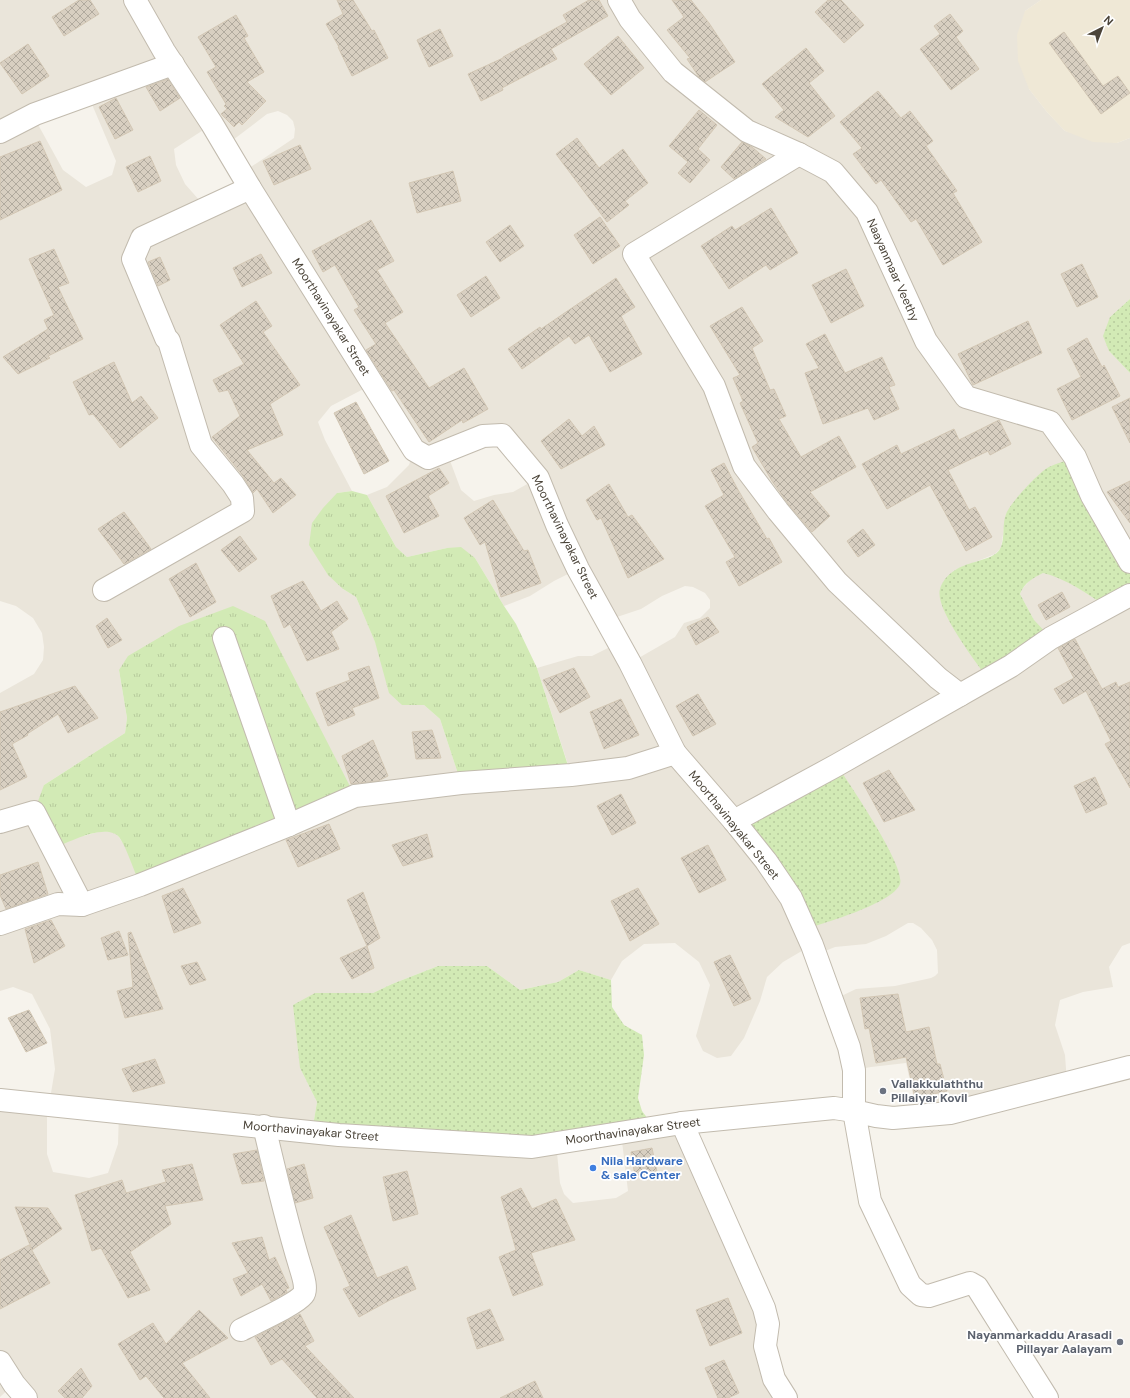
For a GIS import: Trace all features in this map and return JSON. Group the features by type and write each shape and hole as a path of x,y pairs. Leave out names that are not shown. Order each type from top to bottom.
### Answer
{"street":[{"name":"Moorthavinayakar Street","path":"0,1100 264,1126 339,1135 532,1147 682,1123 834,1108 854,1111 854,1070 848,1047 812,945 792,898 766,861 734,821 675,753 630,663 578,569 557,525 538,478 502,435 483,436 428,458 414,450 250,188 212,124 173,64 135,0"},
{"name":"Naayanmaar Veethy","path":"619,0 630,19 673,72 747,131 799,154 833,172 867,212 926,341 966,397 1050,422 1075,457 1092,496 1130,562"},
{"path":"0,132 35,114 173,64"},
{"path":"799,154 634,254 714,386 744,466 778,512 837,582 938,678 960,695"},
{"path":"104,590 243,511 242,498 233,484 201,445 169,341 166,338 133,259 142,238 250,188"},
{"path":"734,821 837,765 960,695 1010,666 1051,638 1130,595"},
{"path":"224,638 289,825"},
{"path":"0,924 58,904 82,905 140,885 289,825 355,796 461,783 571,775 628,768 675,753"},
{"path":"0,822 34,812 82,905"},
{"path":"1047,1398 977,1287 970,1283 929,1296 921,1295 910,1285 870,1201 854,1111 893,1118 950,1113 1130,1067"},
{"path":"682,1123 764,1308 768,1324 764,1346 774,1379 786,1398"},
{"path":"241,1330 294,1302 302,1296 305,1290 284,1213 264,1126"},
{"path":"0,1362 14,1384 26,1398"}],"shaded area":[{"path":"0,0 1041,0 1025,11 1029,89 1047,112 1065,131 1117,143 1130,138 1130,299 1110,317 1109,351 1130,373 1130,562 1027,487 1006,514 1001,548 995,554 953,571 1034,620 1020,594 1032,578 1043,573 1056,576 1071,583 1107,607 1130,595 1130,943 1122,946 1109,967 1113,987 1083,992 1060,1000 1055,1025 1065,1055 1067,1083 918,1117 906,1063 854,1070 831,1001 856,989 895,986 935,976 938,973 937,950 932,940 921,928 913,923 908,923 886,936 866,944 835,947 815,955 812,945 783,962 767,977 760,1001 744,1038 731,1056 717,1058 703,1051 696,1036 710,985 699,962 675,943 644,944 622,961 611,980 579,970 558,982 520,990 487,966 438,966 373,993 315,993 300,1068 317,1102 312,1132 556,1143 560,1183 564,1194 573,1203 616,1198 628,1191 621,1133 682,1123 764,1308 786,1398 26,1398 14,1384 0,1397 0,1100 49,1105 55,1069 50,1029 32,994 13,987 0,991 0,693 34,674 43,660 44,647 42,633 33,618 16,606 0,601","holes":["88,95 116,161 112,175 86,187 63,170 35,119","278,111 287,115 293,121 295,129 294,138 242,173 250,188 200,201 185,184 176,165 174,149 211,125 225,146 267,114","373,384 414,450 409,465 387,487 367,495 396,547 407,557 447,548 475,558 504,606 530,596 554,581 578,569 608,620 641,609 662,596 685,586 693,587 705,593 710,600 710,608 700,618 684,623 675,637 630,663 618,643 592,656 578,656 537,668 571,774 461,783 440,719 424,705 402,705 356,597 343,589 337,493 352,491 325,440 318,422 331,406","502,435 538,478 513,492 494,495 474,501 461,490 446,450","119,670 250,835 123,843 118,836 111,831 98,832 84,836 44,785 125,733 127,718","47,1110 119,1112 118,1144 108,1173 89,1178 53,1172 47,1154"]},
{"path":"1041,0 1130,0 1130,138 1117,143 1093,142 1065,131 1047,112 1029,89 1018,61 1017,35 1025,11"}],"green space":[{"path":"1130,299 1130,373 1109,351 1103,336 1110,317"},
{"path":"1075,457 1130,562 1130,595 1107,607 1076,587 1043,573 1029,581 1020,594 1034,620 1051,638 988,679 957,635 943,609 940,598 942,583 949,574 954,571 990,557 996,553 1001,547 1006,514 1019,496 1044,470"},
{"path":"352,491 367,495 396,547 407,557 447,548 461,547 475,558 516,624 537,668 571,775 461,783 440,719 424,705 402,705 389,693 375,642 356,597 343,589 328,575 309,545 312,523 323,508 337,493"},
{"path":"233,606 265,621 355,796 140,885 122,841 113,833 105,832 86,835 52,849 34,812 44,785 125,733 127,718 119,670 128,656 179,626"},
{"path":"837,765 886,843 900,874 900,884 895,891 872,905 805,929 734,821"},
{"path":"438,966 487,966 520,990 558,982 579,970 611,980 612,1007 624,1025 642,1035 644,1055 638,1098 642,1111 654,1127 532,1147 312,1132 317,1102 300,1068 293,1005 315,993 373,993"}],"building":[{"path":"79,0 90,0 99,14 64,36 52,17"},
{"path":"337,0 353,0 372,31 374,30 388,58 352,76 339,47 326,24 343,14"},
{"path":"589,0 599,0 608,16 551,49 557,59 502,88 503,90 481,101 468,74 503,58 567,22 563,15"},
{"path":"672,0 691,0 709,23 735,62 705,82 699,77 687,59 690,58 667,30 684,17"},
{"path":"828,0 841,0 864,25 844,43 815,12"},
{"path":"950,14 963,31 956,37 979,69 951,90 920,49 940,34 934,26"},
{"path":"236,15 248,36 244,38 264,72 247,82 266,101 242,125 239,122 234,127 221,114 227,109 224,106 226,104 207,72 216,67 198,37"},
{"path":"440,29 453,56 429,67 417,40"},
{"path":"1064,32 1103,86 1118,76 1130,93 1101,114 1049,43"},
{"path":"618,36 644,68 611,95 584,64"},
{"path":"28,44 49,76 22,94 0,63"},
{"path":"806,48 824,71 809,83 835,116 808,137 775,117 784,110 762,84"},
{"path":"168,79 180,98 160,111 146,87"},
{"path":"878,91 901,118 910,111 933,141 926,146 957,191 953,193 982,242 943,265 916,219 911,222 881,180 876,184 853,154 862,148 840,122"},
{"path":"116,98 133,130 115,139 99,107"},
{"path":"699,110 717,125 698,149 710,160 690,183 678,173 688,162 669,146"},
{"path":"577,138 599,168 623,149 648,183 625,201 629,205 607,222 556,154"},
{"path":"40,141 62,190 0,220 0,157"},
{"path":"742,142 752,147 766,159 734,179 721,167"},
{"path":"300,145 311,169 274,185 263,161"},
{"path":"150,156 161,181 138,192 126,167"},
{"path":"453,171 461,201 417,213 409,183"},
{"path":"771,208 798,253 770,270 766,265 729,289 701,246 732,226 735,230"},
{"path":"600,217 620,246 593,264 574,235"},
{"path":"371,220 394,261 377,270 403,312 385,323 429,388 464,368 488,409 463,423 462,420 429,442 394,390 392,391 366,350 376,344 354,310 359,307 335,265 323,272 312,251"},
{"path":"510,225 524,246 500,262 486,242"},
{"path":"54,249 69,283 58,287 83,339 48,356 50,358 18,374 3,357 48,329 44,320 54,315 29,259"},
{"path":"261,254 272,273 242,287 233,268"},
{"path":"160,257 170,280 158,286 148,262"},
{"path":"1082,264 1098,297 1077,307 1061,274"},
{"path":"846,269 864,306 831,323 812,285"},
{"path":"486,276 500,298 471,317 457,295"},
{"path":"616,278 635,307 621,316 642,354 610,372 589,335 575,344 569,336 522,369 508,349 540,327 541,329"},
{"path":"256,301 272,326 263,332 300,385 270,404 283,435 247,450 274,483 281,478 296,495 273,513 257,489 253,493 243,476 212,437 240,416 228,390 219,392 213,380 244,364 220,325"},
{"path":"742,307 763,341 752,348 770,390 774,389 786,416 779,419 801,457 839,436 856,467 810,492 830,516 812,532 789,505 772,481 752,447 758,443 740,403 743,401 733,378 740,375 710,326"},
{"path":"1028,321 1042,353 973,385 958,354"},
{"path":"825,334 845,373 882,357 895,385 889,387 899,409 874,420 868,408 823,424 805,373 819,368 806,344"},
{"path":"1087,338 1102,367 1104,365 1120,396 1072,420 1057,389 1081,377 1067,349"},
{"path":"114,362 132,403 141,396 158,418 120,448 93,414 89,415 73,382"},
{"path":"1130,398 1130,443 1112,407"},
{"path":"356,402 389,461 364,474 334,413"},
{"path":"569,419 582,436 594,426 605,445 561,469 541,441"},
{"path":"999,420 1011,444 990,455 988,451 948,470 969,510 975,507 992,537 966,551 930,485 887,509 862,464 897,445 901,454 954,429 959,440"},
{"path":"724,463 737,488 767,539 769,538 782,562 739,586 726,562 735,557 705,506 724,495 711,470"},
{"path":"439,468 449,483 428,496 439,516 404,533 386,496"},
{"path":"1130,481 1130,523 1107,492"},
{"path":"609,484 628,517 632,515 664,559 628,578 601,518 597,520 586,500"},
{"path":"493,500 524,551 528,550 541,583 501,597 485,542 480,545 464,518"},
{"path":"124,512 151,549 124,564 98,529"},
{"path":"863,529 875,545 858,557 847,541"},
{"path":"240,536 257,559 239,572 221,550"},
{"path":"196,563 216,602 190,617 169,579"},
{"path":"303,581 321,611 337,601 348,619 331,632 339,649 307,661 290,624 284,628 271,596"},
{"path":"1062,592 1070,607 1046,620 1038,605"},
{"path":"708,617 719,632 696,645 687,627"},
{"path":"107,618 122,640 108,648 96,626"},
{"path":"1075,639 1102,689 1116,682 1118,687 1130,682 1130,788 1105,744 1111,741 1086,691 1063,704 1054,689 1074,678 1058,648"},
{"path":"369,666 379,698 352,708 355,715 328,726 316,693 350,680 348,673"},
{"path":"574,668 590,697 560,713 543,680"},
{"path":"75,686 98,718 68,733 58,714 27,734 28,735 12,744 27,777 0,790 0,712"},
{"path":"698,694 716,724 693,736 676,706"},
{"path":"621,699 639,735 604,749 590,712"},
{"path":"432,730 441,758 416,759 412,732"},
{"path":"373,740 388,776 378,781 351,784 342,756"},
{"path":"889,770 915,810 884,822 863,783"},
{"path":"1095,777 1107,804 1086,813 1074,786"},
{"path":"621,794 636,823 612,835 597,806"},
{"path":"329,824 340,849 298,867 286,840"},
{"path":"427,834 433,857 403,866 392,845"},
{"path":"708,845 726,880 699,893 681,858"},
{"path":"38,862 48,894 6,909 0,895 0,875"},
{"path":"183,888 201,923 174,933 162,896"},
{"path":"638,888 659,924 630,941 611,901"},
{"path":"363,892 380,938 367,946 347,900"},
{"path":"51,920 65,946 34,963 25,929"},
{"path":"119,931 128,955 108,960 101,938"},
{"path":"131,932 163,1009 125,1018 117,991 133,987 128,933"},
{"path":"367,946 374,968 352,979 340,958"},
{"path":"730,955 751,999 734,1006 714,962"},
{"path":"197,962 206,980 190,985 181,966"},
{"path":"898,994 906,1032 929,1027 937,1064 940,1064 947,1091 915,1098 906,1057 876,1063 869,1028 865,1029 860,998"},
{"path":"29,1010 47,1043 26,1052 8,1018"},
{"path":"155,1059 165,1083 133,1092 122,1069"},
{"path":"652,1148 657,1172 635,1176 631,1152"},
{"path":"257,1150 264,1181 242,1184 233,1154"},
{"path":"192,1164 203,1200 165,1206 171,1224 130,1252 150,1290 128,1298 101,1248 92,1251 75,1195 122,1180 126,1193 166,1182 162,1170"},
{"path":"304,1164 313,1198 295,1203 287,1169"},
{"path":"407,1171 418,1214 393,1221 383,1177"},
{"path":"521,1188 532,1209 556,1199 575,1240 531,1253 543,1285 513,1296 499,1257 516,1250 501,1197"},
{"path":"15,1207 48,1208 62,1229 32,1250"},
{"path":"351,1215 377,1278 407,1266 416,1289 390,1300 359,1317 343,1289 350,1286 324,1227"},
{"path":"262,1237 269,1260 275,1257 289,1288 286,1289 287,1292 271,1301 262,1284 241,1296 233,1279 248,1273 232,1243"},
{"path":"29,1245 50,1283 0,1309 0,1260"},
{"path":"728,1298 742,1333 710,1346 696,1310"},
{"path":"490,1309 504,1340 477,1349 467,1318"},
{"path":"199,1310 228,1338 182,1363 210,1398 164,1398 146,1376 140,1380 118,1344 153,1323 166,1344"},
{"path":"300,1314 314,1341 305,1346 354,1398 317,1398 282,1359 271,1365 255,1337"},
{"path":"724,1360 739,1393 728,1398 718,1398 705,1368"},
{"path":"81,1368 92,1386 82,1398 65,1398 58,1391"},
{"path":"535,1381 543,1398 500,1398"}],"place":[{"name":"Vallakkulaththu Pillaiyar Kovil","path":"883,1091"},
{"name":"Nila Hardware & sale Center","path":"593,1168"},
{"name":"Nayanmarkaddu Arasadi Pillayar Aalayam","path":"1120,1342"}]}
